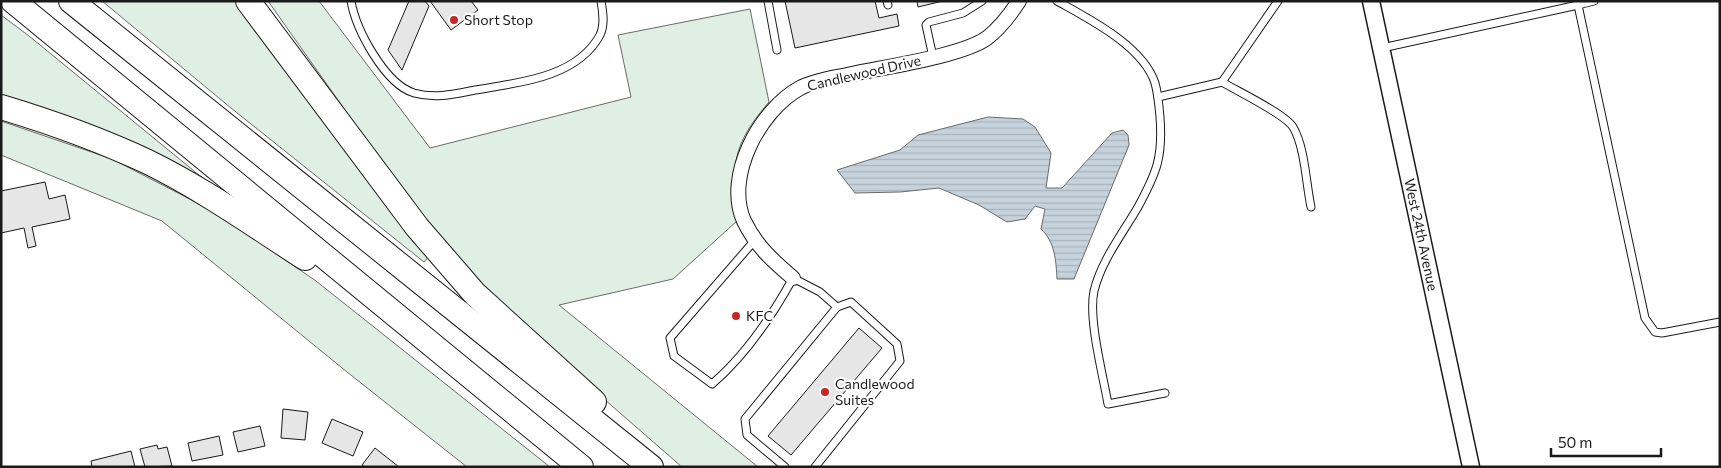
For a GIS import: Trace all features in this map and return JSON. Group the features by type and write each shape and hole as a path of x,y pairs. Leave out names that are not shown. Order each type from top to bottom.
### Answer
{"highway":[{"path":"13,1 580,467"},
{"path":"71,1 651,467"},
{"path":"251,4 417,227 475,294 640,444 660,467"},
{"path":"1,108 83,134 149,163 223,204 316,265 362,288"}],"street":[{"name":"West 24th Avenue","path":"1371,1 1471,467"},
{"name":"Candlewood Drive","path":"793,278 762,252 744,220 739,194 742,166 752,141 779,103 801,88 829,79 933,57 986,39 1007,19 1013,3"}],"lane":[{"path":"352,1 359,28 374,55 392,78 413,93 442,96 519,83 542,77 583,56 600,34 604,18 601,1"},
{"path":"768,1 777,50"},
{"path":"933,57 926,25 929,22 963,14 982,1"},
{"path":"1057,1 1095,22 1124,43 1140,59 1154,81 1158,97 1162,140 1159,162 1102,272 1094,290 1092,309 1108,404 1165,392"},
{"path":"1158,97 1222,82 1278,1"},
{"path":"1381,48 1594,1"},
{"path":"1578,3 1645,318 1655,332 1662,333 1720,322"},
{"path":"1222,82 1263,105 1292,125 1299,139 1311,207"},
{"path":"755,240 670,338 674,356 712,384 730,368 780,302 793,278 820,292 837,307"},
{"path":"786,467 746,434 745,419 837,307 850,302 897,344 900,361 815,467"}],"green space":[{"path":"102,1 239,1 430,255 424,262 231,108"},
{"path":"268,1 319,1 430,148 631,97 618,35 750,9 769,102 748,131 737,156 735,184 738,220 673,279 559,305 758,467 682,467 511,318 451,253 393,178"},
{"path":"1,15 29,36 210,184 1,102"},
{"path":"1,121 112,159 217,213 316,281 550,467 467,467 162,221 1,155"}],"shaded area":[{"path":"988,117 1023,119 1035,127 1051,153 1046,188 1062,188 1112,133 1123,130 1128,135 1129,145 1074,279 1057,279 1052,246 1041,229 1045,209 1035,206 1025,219 1007,222 979,205 939,188 900,192 855,193 837,170 900,150 918,135"}],"building":[{"path":"409,1 425,1 429,6 402,70 388,50"},
{"name":"Short Stop","path":"430,1 471,1 478,10 451,30"},
{"path":"785,1 875,1 879,18 897,14 899,26 795,48"},
{"path":"917,1 943,1 918,7"},
{"path":"45,182 49,199 65,195 70,219 32,227 36,246 28,248 24,228 1,233 1,191"},
{"name":"Candlewood Suites","path":"859,328 882,348 791,455 768,436"},
{"path":"283,409 308,412 305,440 281,438"},
{"path":"332,419 363,432 353,456 322,443"},
{"path":"260,426 265,446 238,452 233,432"},
{"path":"219,436 223,455 192,461 188,443"},
{"path":"157,445 158,449 167,447 172,466 145,467 140,449"},
{"path":"375,448 399,467 365,467 362,465"},
{"path":"131,451 135,467 92,467 91,461"}],"place":[{"name":"Short Stop","path":"454,20"},
{"name":"KFC","path":"736,316"},
{"name":"Candlewood Suites","path":"825,392"}]}
